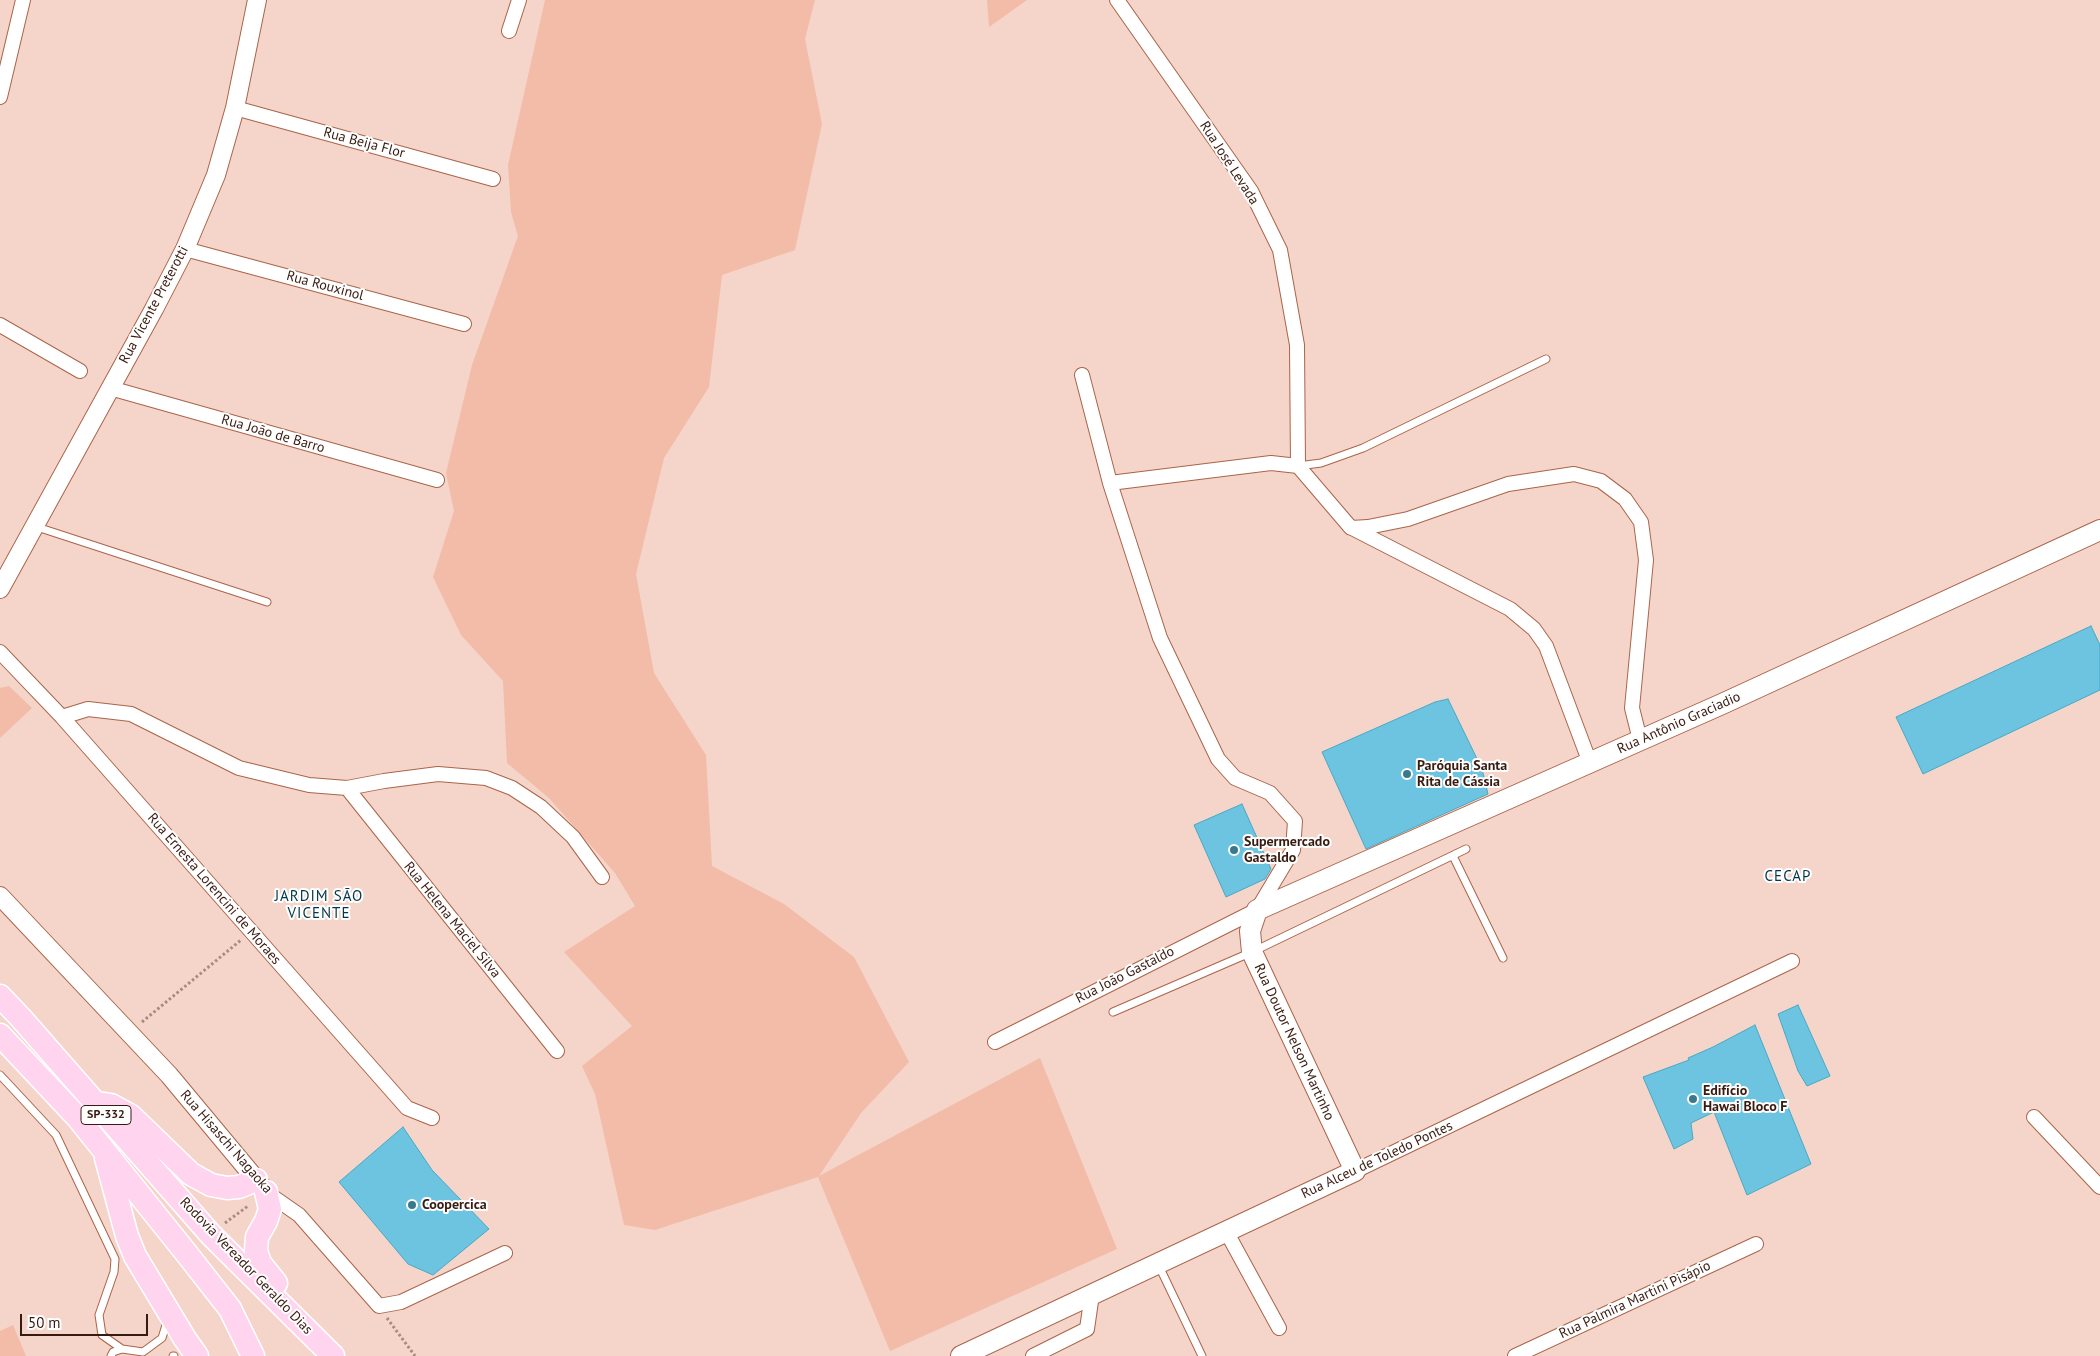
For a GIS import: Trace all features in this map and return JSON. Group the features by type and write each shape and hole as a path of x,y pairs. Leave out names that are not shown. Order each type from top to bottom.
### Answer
{"main road":[{"name":"Rua Antônio Graciadio","path":"1257,910 1722,704 2100,530"},
{"name":"Rua Doutor Nelson Martinho","path":"1257,910 1250,931 1252,952 1355,1171"},
{"name":"Rodovia Vereador Geraldo Dias","path":"0,996 211,1234 293,1314 332,1356"},
{"name":"SP-332","path":"0,1035 103,1147 230,1309 253,1356"},
{"path":"94,1102 112,1105 130,1116 192,1174 211,1185 227,1188 261,1186 270,1209 258,1237 256,1250 260,1263 284,1292 293,1314"},
{"path":"103,1147 127,1236 135,1256 197,1356"},
{"name":"Rua Alceu de Toledo Pontes","path":"961,1356 1355,1171"},
{"path":"311,1356 332,1356"}],"street":[{"path":"0,97 23,0"},
{"name":"Rua Vicente Preterotti","path":"0,589 154,309 185,248 216,175 235,108 258,0"},
{"path":"509,31 519,0"},
{"name":"Rua José Levada","path":"1117,0 1251,192 1280,250 1297,345 1298,466"},
{"name":"Rua Beija Flor","path":"235,108 493,179"},
{"name":"Rua Rouxinol","path":"185,248 464,324"},
{"path":"0,325 80,370"},
{"path":"1082,375 1110,483 1160,638 1218,759 1235,778 1270,792 1295,821 1293,850 1257,910"},
{"name":"Rua João de Barro","path":"110,388 437,480"},
{"path":"1110,483 1271,462 1298,466 1351,528 1510,609 1534,629 1546,646 1590,763"},
{"path":"1351,528 1368,527 1408,519 1508,484 1574,474 1601,481 1625,499 1641,522 1646,560 1632,708 1640,740"},
{"name":"Rua Ernesta Lorencini de Moraes","path":"0,652 62,717 407,1108 432,1118"},
{"path":"62,717 88,710 131,714 239,768 310,785 348,788 438,774 486,778 512,788 541,807 573,837 602,878"},
{"name":"Rua Helena Maciel Silva","path":"348,788 557,1051"},
{"name":"Rua Hisaschi Nagaoka","path":"0,896 169,1075 261,1186 299,1215 379,1306"},
{"name":"Rua João Gastaldo","path":"995,1042 1257,910"},
{"name":"Rua Alceu de Toledo Pontes","path":"1355,1171 1792,962"},
{"path":"2034,1117 2100,1187"},
{"path":"1226,1231 1279,1328"},
{"name":"Rua Palmira Martini Pisápio","path":"1515,1356 1756,1244"},
{"path":"379,1306 401,1302 505,1253"},
{"path":"1033,1356 1087,1329 1092,1294"}],"lane":[{"path":"1298,466 1321,464 1363,448 1546,359"},
{"path":"34,526 268,602"},
{"path":"1113,1012 1252,952 1466,849"},
{"path":"1453,856 1503,958"},
{"path":"0,1075 56,1135 115,1259 114,1272 99,1315 102,1335 122,1349 142,1352 162,1338 166,1325 162,1301"},
{"path":"1158,1264 1202,1356"},
{"path":"111,1356 113,1352 122,1349"}],"path":[{"path":"129,1032 251,931"},
{"path":"211,1234 261,1186"},
{"path":"379,1306 415,1356"}],"shaded area":[{"path":"545,0 815,0 805,39 822,124 795,250 722,275 709,387 664,458 636,574 654,673 706,755 712,866 784,904 854,957 909,1062 861,1113 819,1176 1040,1058 1117,1249 890,1351 818,1177 655,1230 624,1225 595,1094 582,1066 632,1026 564,952 635,906 615,873 549,798 507,763 503,681 461,635 433,577 454,511 446,473 472,365 518,236 511,212 508,165"},
{"path":"987,0 1027,0 989,27"},
{"path":"9,686 32,708 0,738 0,688"},
{"path":"13,1325 26,1356 0,1356 0,1331"}],"building":[{"path":"2091,626 2100,645 2100,690 1923,774 1896,717"},
{"name":"Paróquia Santa Rita de Cássia","path":"1448,699 1482,769 1488,794 1366,849 1322,752 1435,702"},
{"name":"Supermercado Gastaldo","path":"1242,804 1271,869 1265,879 1226,897 1194,825"},
{"path":"1798,1005 1830,1076 1807,1086 1798,1071 1778,1014"},
{"name":"Edifício Hawai Bloco F","path":"1755,1025 1811,1164 1747,1195 1714,1112 1691,1123 1693,1139 1674,1149 1643,1077 1689,1060 1688,1058"},
{"name":"Coopercica","path":"403,1127 432,1170 489,1229 433,1275 408,1264 339,1182"}],"place":[{"name":"Paróquia Santa Rita de Cássia","path":"1407,774"},
{"name":"Supermercado Gastaldo","path":"1234,850"},
{"name":"Edifício Hawai Bloco F","path":"1693,1099"},
{"name":"Coopercica","path":"412,1205"}],"district":[{"name":"CECAP","path":"1788,877"},
{"name":"JARDIM SÃO VICENTE","path":"319,906"}]}
